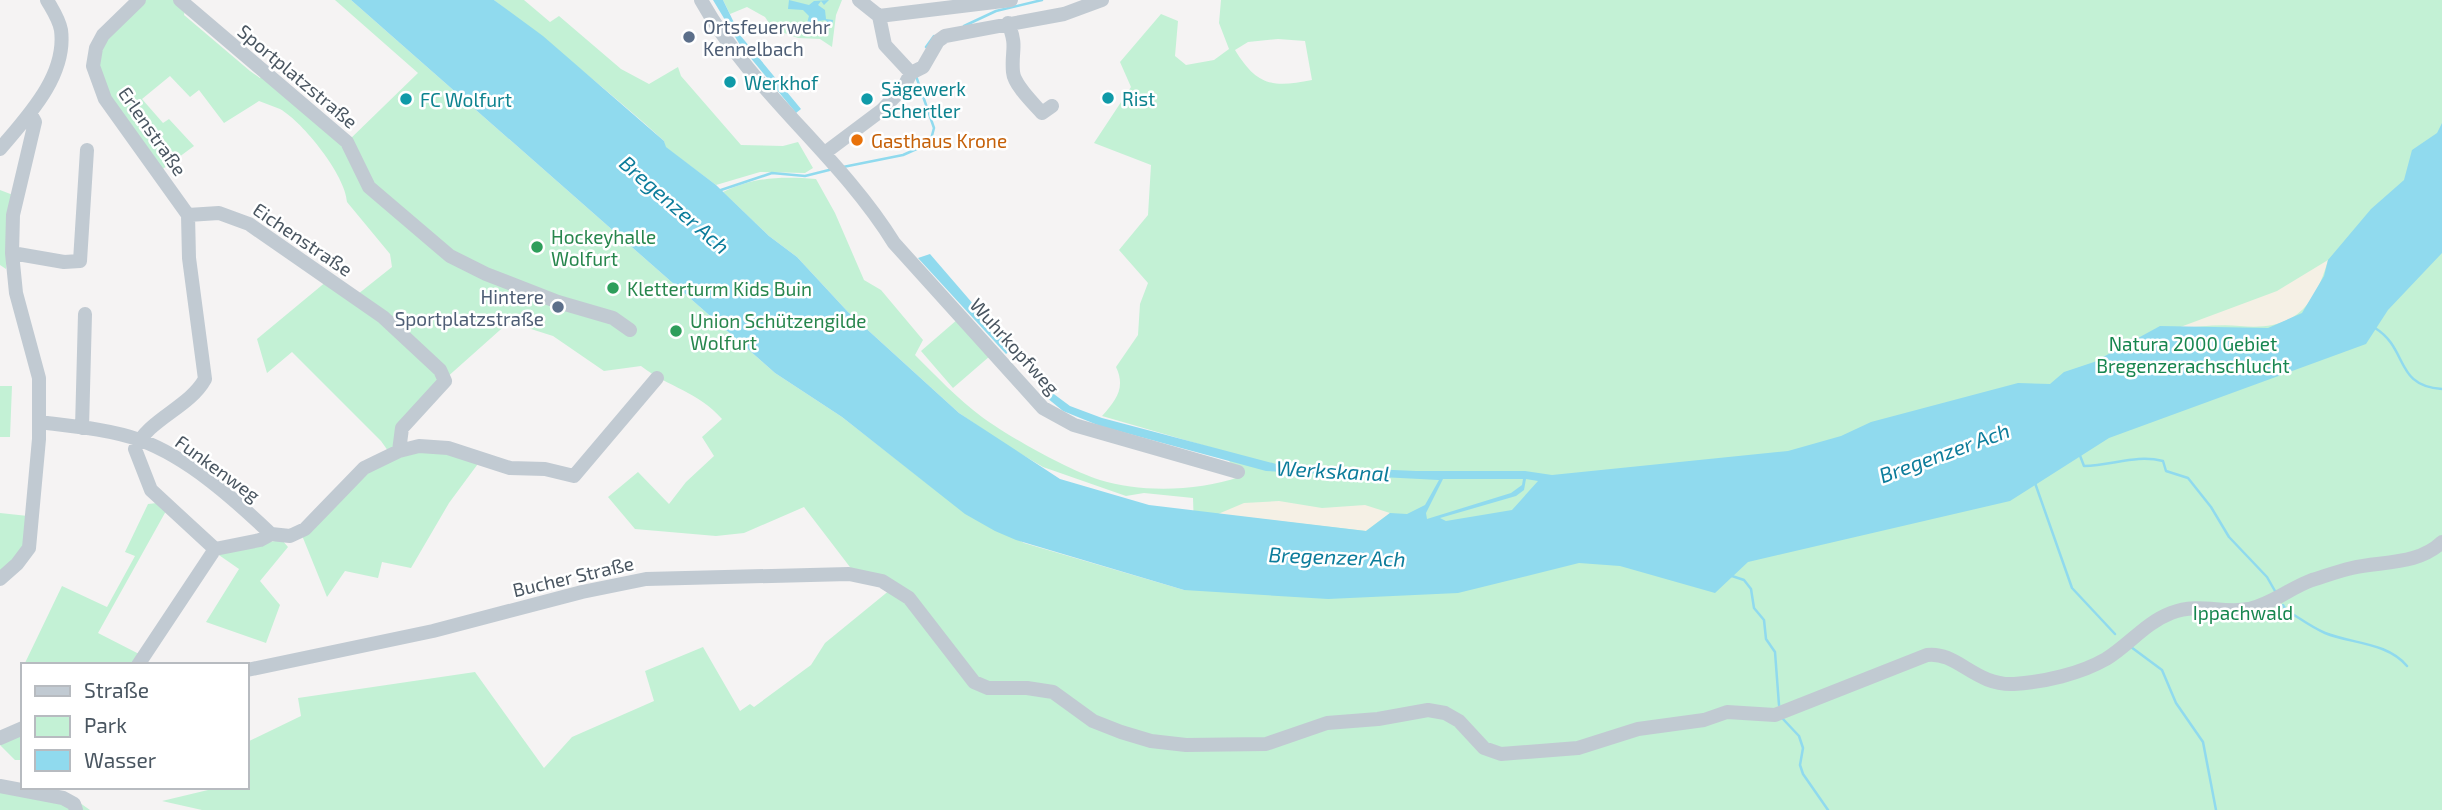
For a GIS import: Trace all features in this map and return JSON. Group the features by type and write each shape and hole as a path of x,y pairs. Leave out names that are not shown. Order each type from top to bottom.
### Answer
{"street":[{"path":"0,149 44,92 60,49 61,30 47,0"},
{"name":"Erlenstraße","path":"139,0 103,35 96,48 93,66 105,99 188,215"},
{"name":"Sportplatzstraße","path":"180,0 347,142 369,187 450,256 486,274 558,302 613,318 630,330"},
{"name":"Wuhrkopfweg","path":"701,0 729,47 834,163 910,262 1052,415 1074,425 1161,453 1238,472"},
{"path":"859,0 879,16 885,45 915,72"},
{"path":"834,163 903,88 938,41 1011,0"},
{"path":"879,16 955,5 988,12 1008,23 1065,14 1101,0"},
{"path":"1008,23 1015,40 1013,72 1016,80 1041,113 1052,106"},
{"path":"0,579 17,564 29,548 39,422 37,364 16,293 12,253 13,215 36,122 30,113"},
{"path":"12,253 64,262 80,261 87,150"},
{"name":"Eichenstraße","path":"188,215 219,214 249,224 383,317 440,370 445,381 402,428 399,451"},
{"path":"188,215 190,265 205,379 178,408 139,440 135,449 150,490 215,549"},
{"path":"82,428 85,314"},
{"path":"139,663 215,549 260,540 271,534 290,536 305,529 364,468 399,451 419,446 447,448 509,468 545,469 574,476 657,378"},
{"name":"Funkenweg","path":"39,422 139,440 177,458 240,504 271,534"},
{"name":"Bucher Straße","path":"248,670 399,639 582,592 662,577 849,574 882,581 909,598 974,682 988,688 1027,688 1053,692 1093,721 1151,741 1186,745 1266,744 1327,723 1428,710 1452,717 1483,748 1501,754 1578,748 1638,729 1704,720 1727,712 1776,715 1927,654 1943,654 1967,672 1996,684 2038,681 2082,670 2107,658 2145,626 2170,613 2194,606 2250,608 2352,568 2412,559 2435,549 2442,541"},
{"path":"0,738 21,730"},
{"path":"0,786 63,798 74,804 76,810"}],"green space":[{"path":"138,0 174,0 185,9 184,15 250,71 260,78 263,73 347,142 418,73 335,0 351,0 775,373 842,417 938,492 1024,543 1184,590 1196,590 1193,498 1144,493 1126,496 1043,467 1009,447 959,413 848,312 797,257 769,236 723,192 746,183 768,179 816,179 835,213 864,280 881,290 923,340 915,355 973,410 1039,452 1100,480 1133,487 1188,488 1239,477 1223,451 1102,416 1112,405 1120,388 1116,367 1138,335 1140,304 1148,283 1119,250 1148,215 1151,165 1094,143 1131,87 1120,62 1161,14 1178,21 1175,56 1186,65 1214,60 1229,49 1219,23 1221,0 2442,0 2442,810 202,810 162,801 208,789 248,789 248,742 301,716 298,698 475,672 544,768 572,737 654,701 645,671 703,647 740,711 750,704 754,707 811,665 825,643 896,585 853,571 804,507 744,533 716,536 635,529 608,497 638,472 669,504 686,482 714,456 702,437 722,419 703,402 641,366 604,371 553,336 509,322 445,379 396,441 480,461 449,503 411,568 382,562 378,578 345,571 327,597 301,533 334,500 391,455 381,441 292,352 267,373 257,339 327,281 353,298 392,267 390,254 347,202 339,178 322,151 300,125 280,109 259,101 224,123 199,90 190,97 170,76 142,99 163,123 169,119 194,146 160,171 105,99 97,48","holes":["1278,39 1305,41 1312,80 1287,84 1267,82 1251,71 1235,50 1248,42"]},
{"path":"494,0 524,0 550,22 559,16 621,69 649,84 678,67 681,76 741,145 783,146 798,142 813,168 805,173 760,172 716,185 665,147 664,141 622,104"},
{"path":"723,0 842,0 836,15 832,47 820,39 798,38 773,29 765,17 747,7 730,14"},
{"path":"0,190 13,195 6,269 0,265"},
{"path":"958,319 990,356 953,388 921,351"},
{"path":"0,386 12,386 10,437 0,437"},
{"path":"157,503 166,511 98,633 141,655 135,663 25,663 62,586 107,607 135,556 125,552 148,504"},
{"path":"0,513 28,516 27,543 0,574"},
{"path":"282,540 288,547 260,581 280,605 266,643 206,622 239,569 216,553 221,549"},
{"path":"21,731 21,760 15,760 0,745"},
{"path":"0,789 73,798 90,810 0,810"}],"sand":[{"path":"2328,260 2316,292 2298,314 2287,320 2258,327 2175,329 2277,291"},
{"path":"1279,501 1322,508 1365,505 1390,513 1366,531 1218,514 1244,503"}],"water":[{"path":"351,0 494,0 543,36 664,141 666,147 716,185 769,236 797,257 848,312 959,413 1060,479 1149,505 1366,531 1390,513 1407,514 1425,505 1439,480 1266,471 1100,426 1063,411 1041,393 1047,389 1070,406 1102,418 1280,465 1416,471 1525,471 1552,475 1788,451 1841,436 1871,422 2018,383 2050,384 2064,372 2094,362 2160,326 2268,328 2302,313 2324,276 2328,260 2371,209 2404,180 2412,150 2437,133 2442,123 2442,253 2388,310 2366,344 2109,438 2010,501 1748,562 1715,593 1620,566 1579,563 1458,593 1328,599 1184,590 1016,540 995,531 965,514 842,417 775,373","holes":["1443,479 1523,479 1522,485 1511,493 1427,519 1426,513","1526,479 1538,481 1512,510 1446,521 1440,518 1516,496 1524,490"]},
{"path":"713,0 723,0 740,35 801,109 796,113 740,45"},
{"path":"789,0 809,5 814,1 829,0 824,5 821,1 818,5 825,10 826,19 833,20 832,26 825,20 807,23 809,16 803,10 788,9"},
{"path":"930,254 1012,349 1006,354 918,258"}],"waterway":[{"path":"964,26 996,11 1042,0"},
{"path":"926,47 934,36"},
{"path":"843,167 903,155 930,143 934,128 916,76"},
{"path":"718,191 772,173 805,176 833,169"},
{"path":"2375,328 2393,346 2416,381 2442,389"},
{"path":"2079,453 2084,466 2153,459 2163,461 2166,471 2188,478 2211,507 2229,537 2267,577 2275,591"},
{"path":"2035,483 2072,588 2115,634"},
{"path":"1729,575 1744,580 1751,589 1754,608 1764,620 1766,639 1775,652 1779,705"},
{"path":"2283,605 2286,610 2320,631 2390,652 2407,666"},
{"path":"2131,647 2162,670 2176,703 2203,742 2216,810"},
{"path":"1783,719 1799,736 1803,748 1800,765 1803,774 1828,810"}],"place":[{"name":"Ortsfeuerwehr Kennelbach","path":"689,37"},
{"name":"Werkhof","path":"730,82"},
{"name":"Rist","path":"1108,98"},
{"name":"FC Wolfurt","path":"406,99"},
{"name":"Sägewerk Schertler","path":"867,99"},
{"name":"Gasthaus Krone","path":"857,140"},
{"name":"Hockeyhalle Wolfurt","path":"537,247"},
{"name":"Kletterturm Kids Buin","path":"613,288"},
{"name":"Hintere Sportplatzstraße","path":"558,307"},
{"name":"Union Schützengilde Wolfurt","path":"676,331"}],"water label":[{"name":"Bregenzer Ach","path":"675,204"},
{"name":"Bregenzer Ach","path":"1944,452"},
{"name":"Werkskanal","path":"1333,470"},
{"name":"Bregenzer Ach","path":"1337,556"}],"park label":[{"name":"Natura 2000 Gebiet Bregenzerachschlucht","path":"2193,354"},
{"name":"Ippachwald","path":"2243,612"}]}
